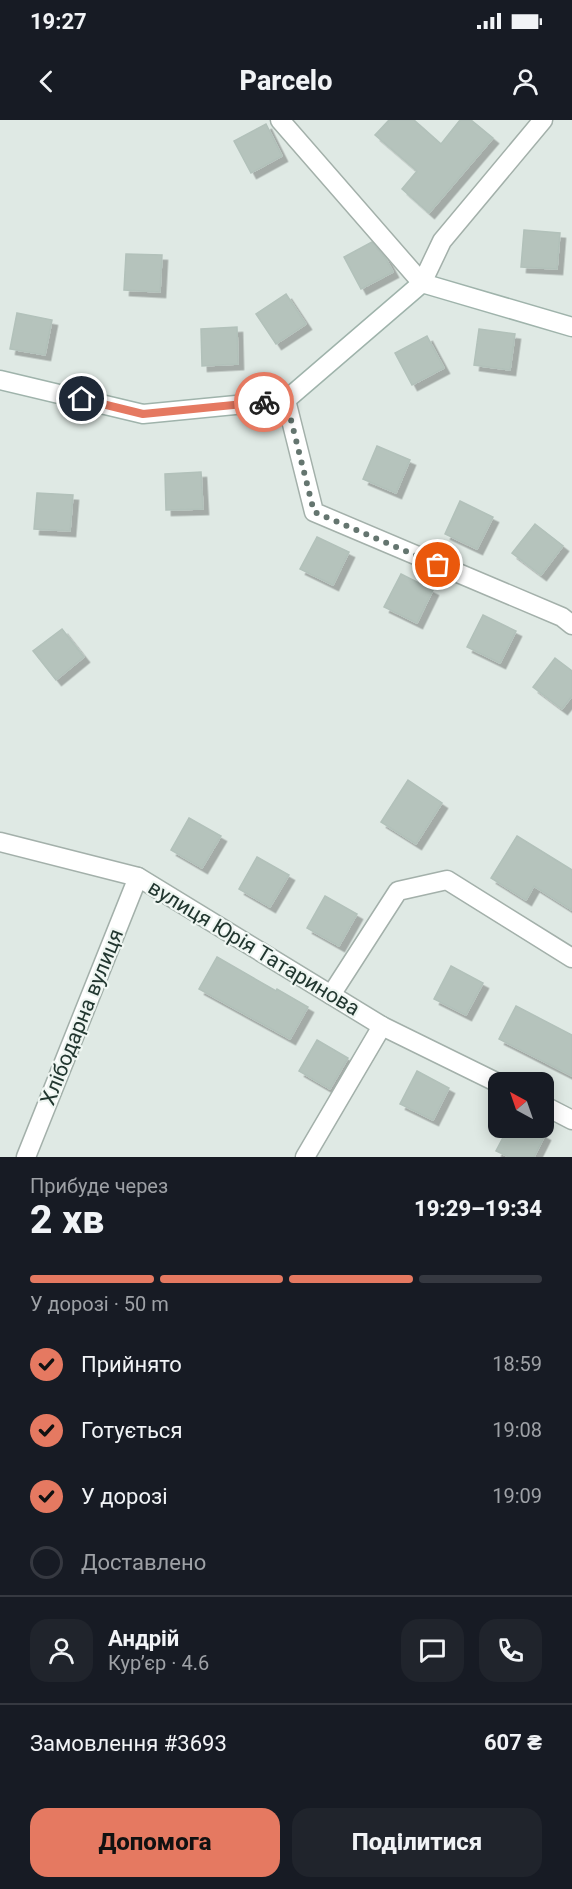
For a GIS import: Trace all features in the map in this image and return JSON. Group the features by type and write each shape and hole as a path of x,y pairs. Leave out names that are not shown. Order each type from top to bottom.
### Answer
{"street":[{"path":"280,120 422,283 572,327"},
{"path":"0,380 143,414 286,400 422,283 442,241 543,120"},
{"path":"286,400 314,512 562,618 572,625"},
{"name":"вулиця Юрія Татаринова","path":"0,842 138,877 382,1026 488,1078"},
{"name":"Хлібодарна вулиця","path":"26,1157 138,877"},
{"path":"331,996 398,891 447,880 572,958"},
{"path":"305,1157 382,1026"},
{"path":"554,1111 572,1120"}],"building":[{"path":"389,120 414,120 441,144 460,120 471,120 493,138 429,213 402,189 417,171 375,135"},
{"path":"266,124 282,156 251,173 234,141"},
{"path":"524,230 560,233 557,269 521,267"},
{"path":"372,242 393,272 361,289 344,257"},
{"path":"126,254 162,255 160,292 124,290"},
{"path":"286,294 306,324 276,344 256,314"},
{"path":"17,313 52,320 45,355 10,349"},
{"path":"237,327 238,364 202,366 201,329"},
{"path":"479,329 515,334 510,370 474,365"},
{"path":"427,336 444,368 412,385 395,353"},
{"path":"377,446 410,460 396,493 363,479"},
{"path":"201,472 203,509 166,510 165,474"},
{"path":"37,493 73,495 70,531 34,529"},
{"path":"460,501 493,517 477,549 445,534"},
{"path":"535,524 563,546 541,575 512,553"},
{"path":"317,537 349,552 333,585 300,569"},
{"path":"401,574 433,590 417,623 384,607"},
{"path":"483,615 516,631 500,663 467,647"},
{"path":"62,629 84,657 56,680 33,651"},
{"path":"555,658 572,671 572,696 562,709 533,687"},
{"path":"408,780 442,803 416,844 381,822"},
{"path":"189,818 221,836 202,868 171,850"},
{"path":"517,836 572,870 572,910 534,886 526,900 491,878"},
{"path":"257,857 289,875 270,907 239,889"},
{"path":"325,896 357,914 339,946 307,928"},
{"path":"217,957 308,1007 290,1039 199,989"},
{"path":"451,966 483,983 466,1015 434,999"},
{"path":"516,1006 572,1035 572,1076 499,1039"},
{"path":"317,1040 348,1058 330,1089 299,1071"},
{"path":"417,1071 449,1088 433,1120 400,1104"},
{"path":"503,1138 544,1138 534,1157 509,1157 496,1151"}],"way so far":[{"path":"264,402 286,400 314,512 438,565"}],"route":[{"path":"82,399 143,414 264,402"}]}
